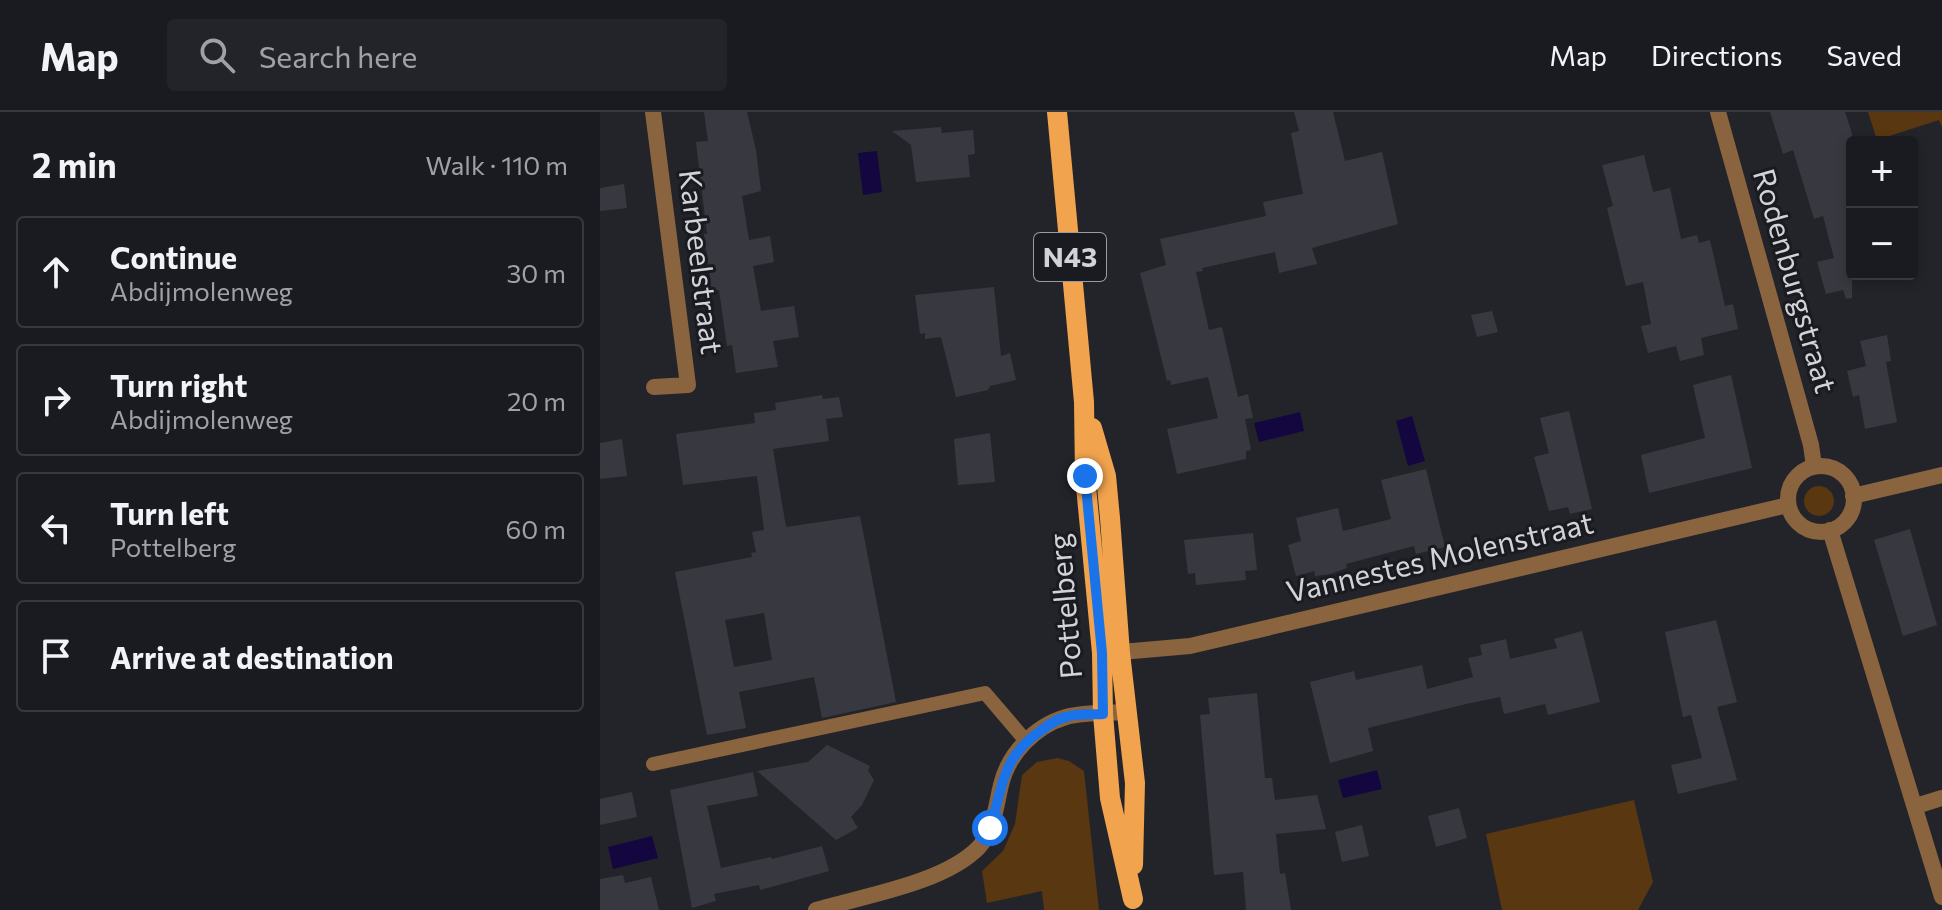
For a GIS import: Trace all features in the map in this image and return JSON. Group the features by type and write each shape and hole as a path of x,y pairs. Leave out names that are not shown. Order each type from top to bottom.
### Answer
{"main road":[{"name":"Pottelberg","path":"1057,112 1084,402 1085,476 1111,653 1126,712 1135,783 1133,904"},
{"name":"Pottelberg","path":"1111,653 1103,714 1110,798 1133,904"}],"street":[{"name":"Karbeelstraat","path":"653,112 688,385 654,387"},
{"name":"Rodenburgstraat","path":"1718,112 1811,445 1814,466"},
{"path":"1814,466 1840,472 1848,480 1853,496 1850,515 1830,530 1811,531 1798,523 1788,505 1789,490 1797,476 1814,466"},
{"path":"1853,496 1942,475"},
{"name":"Vannestes Molenstraat","path":"1111,653 1190,646 1788,505"},
{"path":"1830,530 1942,897"},
{"path":"816,910 929,877 955,866 981,845 990,828 1006,769 1014,753 1026,741 1068,716 1126,712"},
{"path":"1916,806 1942,798"}],"lane":[{"path":"653,764 985,693 1026,741"}],"shaded area":[{"path":"1868,112 1942,112 1942,127 1939,120 1889,136 1876,136"},
{"path":"877,151 882,192 863,195 858,153"},
{"path":"1300,412 1304,431 1259,442 1254,423"},
{"path":"1412,416 1425,461 1408,466 1396,421"},
{"path":"1819,486 1830,490 1834,501 1830,512 1819,516 1808,512 1804,501 1808,490"},
{"path":"1057,758 1069,761 1084,771 1099,910 1044,910 1042,891 987,903 982,871 1003,851 1015,824 1022,775 1037,762"},
{"path":"1377,770 1382,789 1343,798 1338,780"},
{"path":"1634,800 1653,882 1638,910 1502,910 1486,834"},
{"path":"652,836 658,858 613,869 608,847"}],"building":[{"path":"704,112 747,112 761,191 742,196 749,240 770,236 774,262 753,266 761,311 794,306 799,337 773,341 778,367 736,373 732,345 727,346 719,290 712,291 704,234 707,234 696,142 708,141"},
{"path":"1294,112 1333,112 1345,161 1382,152 1398,224 1312,248 1317,264 1279,273 1275,252 1202,268 1203,271 1196,272 1209,330 1222,327 1238,397 1248,394 1253,418 1245,419 1251,450 1246,451 1246,459 1177,474 1167,429 1218,418 1208,377 1171,385 1170,380 1167,381 1140,273 1166,265 1160,239 1266,216 1263,202 1303,194 1291,133 1299,131"},
{"path":"1770,112 1845,112 1852,133 1852,136 1846,136 1846,280 1852,280 1852,298 1846,299 1843,290 1826,294 1817,262 1834,258 1823,216 1814,219 1793,150 1783,154"},
{"path":"941,127 942,133 973,130 975,154 968,155 970,177 916,182 911,145 892,131"},
{"path":"1644,155 1653,192 1670,188 1681,239 1697,235 1699,243 1710,240 1725,306 1733,304 1738,329 1701,338 1704,355 1680,361 1676,346 1648,353 1641,326 1651,324 1643,282 1626,286 1607,208 1613,206 1602,165"},
{"path":"624,184 627,208 600,211 600,188"},
{"path":"994,287 1001,356 1010,353 1016,380 956,397 941,337 925,339 925,333 920,334 915,295"},
{"path":"1492,311 1498,332 1477,337 1471,315"},
{"path":"1887,335 1891,361 1886,362 1897,422 1865,429 1859,395 1853,397 1847,371 1866,366 1860,341"},
{"path":"1731,375 1752,468 1649,493 1641,455 1705,438 1693,385"},
{"path":"822,395 823,399 839,397 843,417 826,419 829,441 773,449 786,527 860,516 896,702 822,718 814,677 739,692 746,728 707,735 675,572 752,557 751,553 756,552 752,532 764,530 757,476 683,485 676,434 755,423 754,413 776,410 775,403","holes":["764,613 772,660 734,667 725,620"]},
{"path":"1569,411 1592,509 1570,514 1568,507 1549,511 1534,457 1549,453 1540,418"},
{"path":"990,433 995,482 958,485 954,439"},
{"path":"622,439 627,476 600,479 600,443"},
{"path":"1426,469 1445,547 1416,554 1414,546 1346,564 1347,568 1330,574 1315,576 1314,571 1296,576 1288,545 1301,541 1296,518 1338,508 1343,531 1391,519 1381,480"},
{"path":"1910,529 1937,625 1903,636 1874,540"},
{"path":"1253,533 1257,570 1245,571 1246,580 1196,585 1195,573 1188,574 1184,540"},
{"path":"1716,620 1737,702 1717,707 1737,780 1678,794 1671,765 1702,758 1691,715 1683,717 1665,632"},
{"path":"1582,631 1600,702 1548,715 1545,704 1504,714 1500,697 1466,704 1368,728 1373,751 1330,763 1310,682 1354,671 1356,680 1422,665 1427,689 1473,677 1468,658 1482,655 1480,645 1506,639 1510,659 1557,648 1554,639"},
{"path":"1257,693 1265,778 1272,778 1275,800 1317,795 1326,829 1276,834 1280,874 1285,873 1291,910 1246,910 1243,872 1214,875 1200,715 1210,714 1208,698"},
{"path":"827,745 870,766 868,771 874,780 862,805 851,817 858,828 836,840 757,771 808,762"},
{"path":"753,772 758,796 707,806 721,868 822,846 829,871 760,890 759,885 714,894 716,901 692,908 670,790"},
{"path":"632,792 637,817 600,825 600,799"},
{"path":"1459,808 1467,838 1436,847 1428,816"},
{"path":"1362,825 1369,856 1342,862 1335,832"},
{"path":"623,875 625,883 651,877 659,910 600,910 600,879"}],"route":[{"path":"990,828 1002,781 1014,753 1047,726 1068,716 1103,714 1102,653 1085,476"}]}
